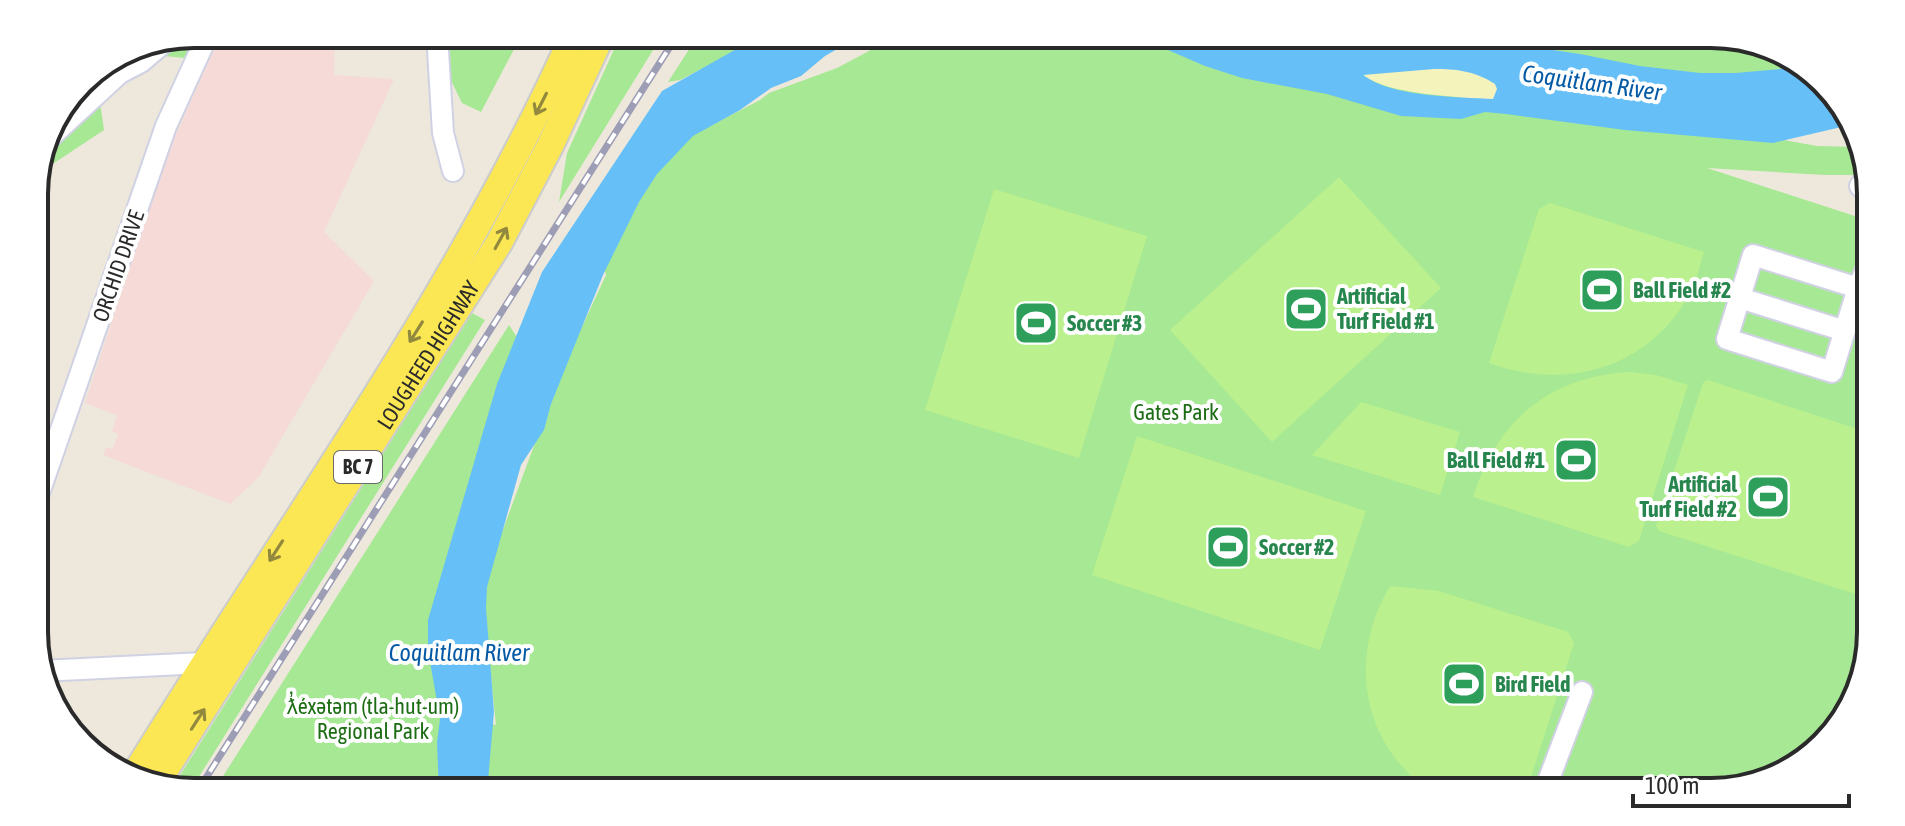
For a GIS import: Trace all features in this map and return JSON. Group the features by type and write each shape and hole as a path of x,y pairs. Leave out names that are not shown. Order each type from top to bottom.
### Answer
{"main road":[{"name":"LOUGHEED HIGHWAY","path":"139,767 426,316 534,119 567,48"},
{"name":"LOUGHEED HIGHWAY","path":"162,774 499,243 551,144 596,48"}],"street":[{"name":"ORCHID DRIVE","path":"48,467 166,126 202,48"},
{"path":"439,48 443,133 453,171"},
{"path":"68,120 120,73 149,56"},
{"path":"111,75 120,73"},
{"path":"1857,288 1753,255 1727,339 1832,372 1857,291"},
{"path":"1740,298 1845,331"},
{"path":"53,670 203,663"},
{"path":"1549,778 1582,692"}],"shaded area":[{"path":"215,48 335,48 334,75 394,79 324,232 374,281 258,478 230,504 103,455 106,447 113,449 118,434 112,431 117,415 85,403 165,159"}],"green space":[{"path":"194,48 185,58 152,55"},
{"path":"446,48 515,48 481,112 462,103 447,72"},
{"path":"615,48 654,48 559,202 567,153"},
{"path":"690,48 743,48 680,80 668,82"},
{"name":"Gates Park","path":"875,48 1281,48 1515,112 1704,134 1766,137 1817,146 1849,147 1856,175 1707,168 1857,217 1857,642 1842,697 1821,728 1792,753 1758,770 1721,778 222,778 509,325 522,345 600,221 599,243 628,217 662,161 691,136 769,93 837,68","holes":["598,244 606,275 562,370 494,554 499,522 531,430 542,364 572,292","490,667 496,725 452,711 453,688 487,699"]},
{"path":"1534,48 1721,48 1767,59 1791,72 1734,79 1668,73"},
{"path":"139,59 99,96 104,130 51,165 59,138 84,98 113,73"},
{"name":"Artificial Turf Field #1","path":"1339,177 1441,288 1272,442 1170,330"},
{"name":"Soccer #3","path":"994,189 1147,236 1079,458 925,410"},
{"name":"Ball Field #2","path":"1550,203 1704,252 1693,287 1677,314 1633,354 1607,366 1579,373 1549,375 1519,372 1489,363 1539,209"},
{"path":"472,313 485,320 198,778 179,777"},
{"name":"Ball Field #1","path":"1630,372 1656,375 1688,385 1639,541 1629,547 1473,497 1496,446 1530,408 1551,393 1575,383 1601,375"},
{"name":"Artificial Turf Field #2","path":"1708,380 1857,429 1857,595 1659,531 1656,526 1703,383"},
{"path":"1361,402 1460,432 1440,495 1312,455"},
{"name":"Soccer #2","path":"1137,436 1366,511 1320,650 1092,575"},
{"name":"Bird Field","path":"1390,586 1439,591 1568,632 1574,643 1530,778 1413,778 1399,763 1375,722 1366,676 1371,630"}],"sand":[{"path":"1434,69 1466,72 1488,80 1497,89 1493,99 1405,91 1373,81 1362,74"}],"water":[{"name":"Coquitlam River","path":"738,48 839,48 801,76 771,88 740,110 693,136 657,174 639,202 603,275 551,404 544,430 521,465 487,587 494,712 488,778 438,778 440,719 428,650 428,620 497,384 542,272 662,91"},
{"name":"Coquitlam River","path":"1163,48 1539,48 1700,73 1785,68 1814,91 1840,127 1773,143 1625,130 1485,112 1461,119 1401,116 1327,94 1242,78","holes":["1458,70 1495,84 1497,89 1493,99 1407,92 1363,75"]}],"railway":[{"path":"206,778 669,48"}],"place":[{"name":"Ball Field #2","path":"1602,290"},
{"name":"Artificial Turf Field #1","path":"1306,309"},
{"name":"Soccer #3","path":"1036,323"},
{"name":"Ball Field #1","path":"1576,460"},
{"name":"Artificial Turf Field #2","path":"1768,497"},
{"name":"Soccer #2","path":"1228,547"},
{"name":"Bird Field","path":"1464,684"}],"park label":[{"name":"ƛ̓éxətəm (tla-hut-um) Regional Park","path":"373,718"}]}
